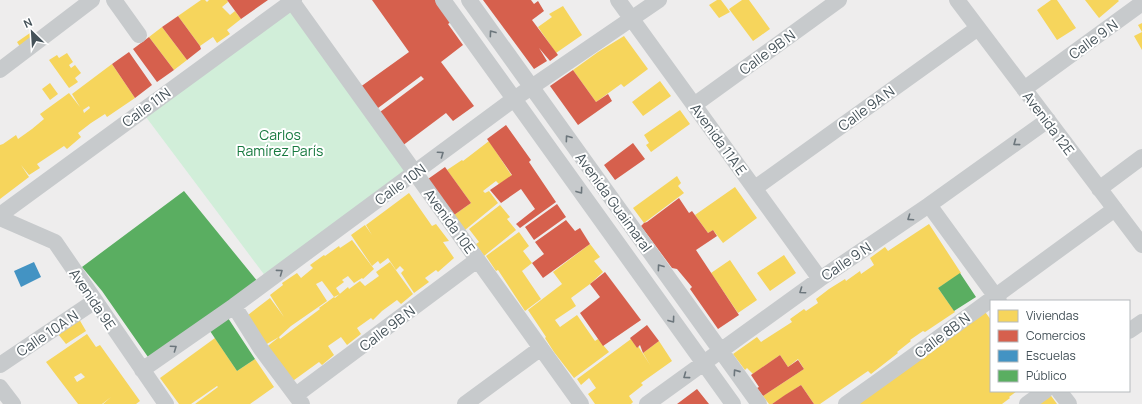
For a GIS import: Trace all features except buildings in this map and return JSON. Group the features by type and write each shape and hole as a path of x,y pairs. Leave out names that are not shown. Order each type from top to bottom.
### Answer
{"street":[{"path":"0,70 92,0"},
{"path":"114,0 139,35"},
{"name":"Avenida 10E","path":"292,0 581,404"},
{"name":"Calle 11N","path":"0,214 292,0"},
{"name":"Avenida Guaimaral","path":"443,0 733,404"},
{"name":"Avenida Guaimaral","path":"469,0 759,404"},
{"name":"Avenida 11A E","path":"618,0 820,279"},
{"name":"Calle 10N","path":"142,370 234,306 514,99 659,0"},
{"name":"Calle 9B N","path":"694,105 839,0"},
{"name":"Avenida 12E","path":"957,0 1142,245"},
{"name":"Calle 9 N","path":"1024,89 1142,3"},
{"name":"Calle 9A N","path":"755,188 978,28"},
{"name":"Calle 9 N","path":"647,404 820,279 929,205 1048,120"},
{"path":"1099,189 1142,157"},
{"path":"929,205 997,298"},
{"name":"Calle 8B N","path":"997,298 1115,209"},
{"name":"Avenida 9E","path":"0,218 55,242 166,404"},
{"name":"Calle 9B N","path":"299,400 477,260"},
{"name":"Calle 10A N","path":"0,365 94,301"},
{"name":"Calle 8B N","path":"846,404 990,303"},
{"path":"234,306 261,349 299,400"},
{"path":"1130,330 1142,322"},
{"path":"465,404 540,348"},
{"path":"0,387 12,404"},
{"path":"1027,404 1045,392"},
{"path":"1060,392 1069,404"}],"green space":[{"name":"Carlos Ramírez París","path":"293,7 413,168 266,277 146,117"}]}
